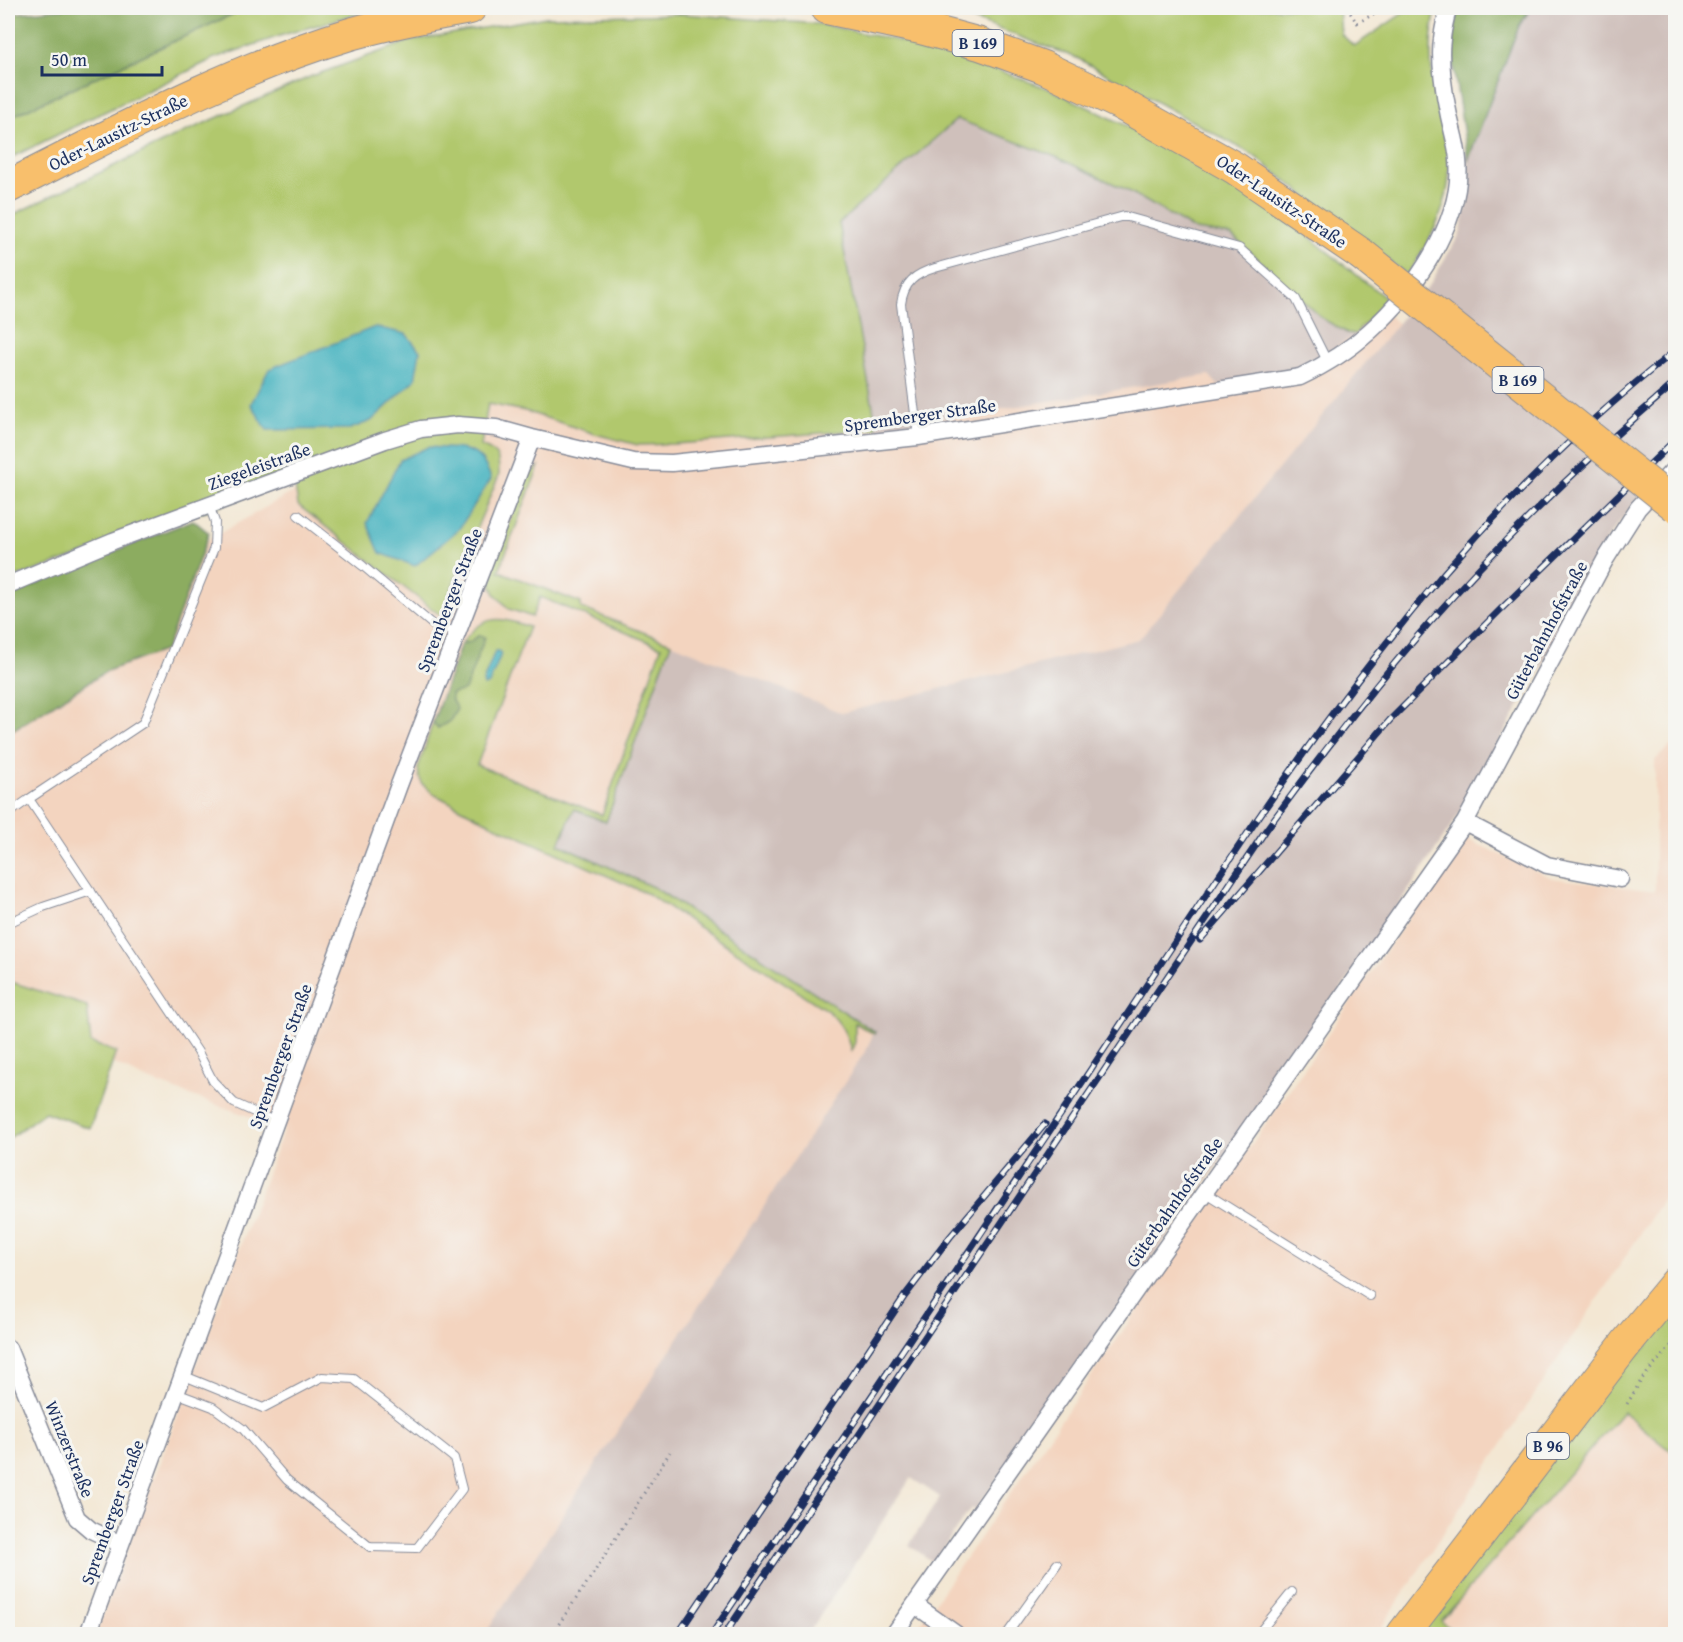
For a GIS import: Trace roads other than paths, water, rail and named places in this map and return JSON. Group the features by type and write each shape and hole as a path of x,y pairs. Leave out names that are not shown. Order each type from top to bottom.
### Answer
{"highway":[{"name":"Oder-Lausitz-Straße","path":"8,187 169,106 271,63 350,34 427,15 470,8"},
{"name":"Oder-Lausitz-Straße","path":"827,8 911,25 970,41 1053,71 1121,104 1235,168 1361,254 1676,506"},
{"name":"B 96","path":"1403,1635 1628,1341 1676,1283"}],"street":[{"name":"Spremberger Straße","path":"88,1635 457,632 532,438 633,462 672,464 918,437 1300,376 1328,363 1369,332 1406,291 1432,257 1450,218 1459,184 1458,158 1448,113 1442,62 1441,41 1448,8"},
{"name":"Ziegeleistraße","path":"8,585 113,541 421,429 458,425 496,428 532,438"},
{"name":"Güterbahnhofstraße","path":"894,1635 1465,822 1605,560 1638,508 1676,466"},
{"path":"1465,822 1547,865 1620,879"},
{"name":"Winzerstraße","path":"8,1348 77,1518 91,1530 121,1544"},
{"path":"915,1605 956,1635"}],"lane":[{"path":"918,437 901,304 902,295 909,281 921,272 1124,216 1239,248 1296,299 1328,363"},
{"path":"8,813 143,723 214,548 215,522 209,506"},
{"path":"298,515 433,625 457,632"},
{"path":"29,799 198,1052 213,1081 234,1103 276,1122"},
{"path":"8,923 43,907 91,891"},
{"path":"1204,1192 1370,1296"},
{"path":"176,1393 213,1407 243,1429 287,1480 370,1547 417,1548 462,1489 454,1458 354,1379 322,1377 263,1408 183,1375"},
{"path":"1007,1635 1056,1564"},
{"path":"1258,1635 1292,1592"}],"water":[{"path":"375,327 406,334 420,351 415,380 371,421 350,429 267,430 251,404 269,369"},
{"path":"428,447 460,449 475,454 481,459 491,479 459,529 415,566 380,553 367,523 400,460"},
{"path":"495,651 501,654 489,684 484,686 483,682"}],"railway":[{"path":"712,1634 1232,856 1342,700 1414,609 1519,491 1596,418 1676,350"},
{"path":"725,1634 1266,830 1325,751 1407,648 1487,560 1579,469 1676,382"},
{"path":"1200,940 1390,720 1676,439"},
{"path":"678,1634 904,1297 950,1237 1045,1124"}]}
